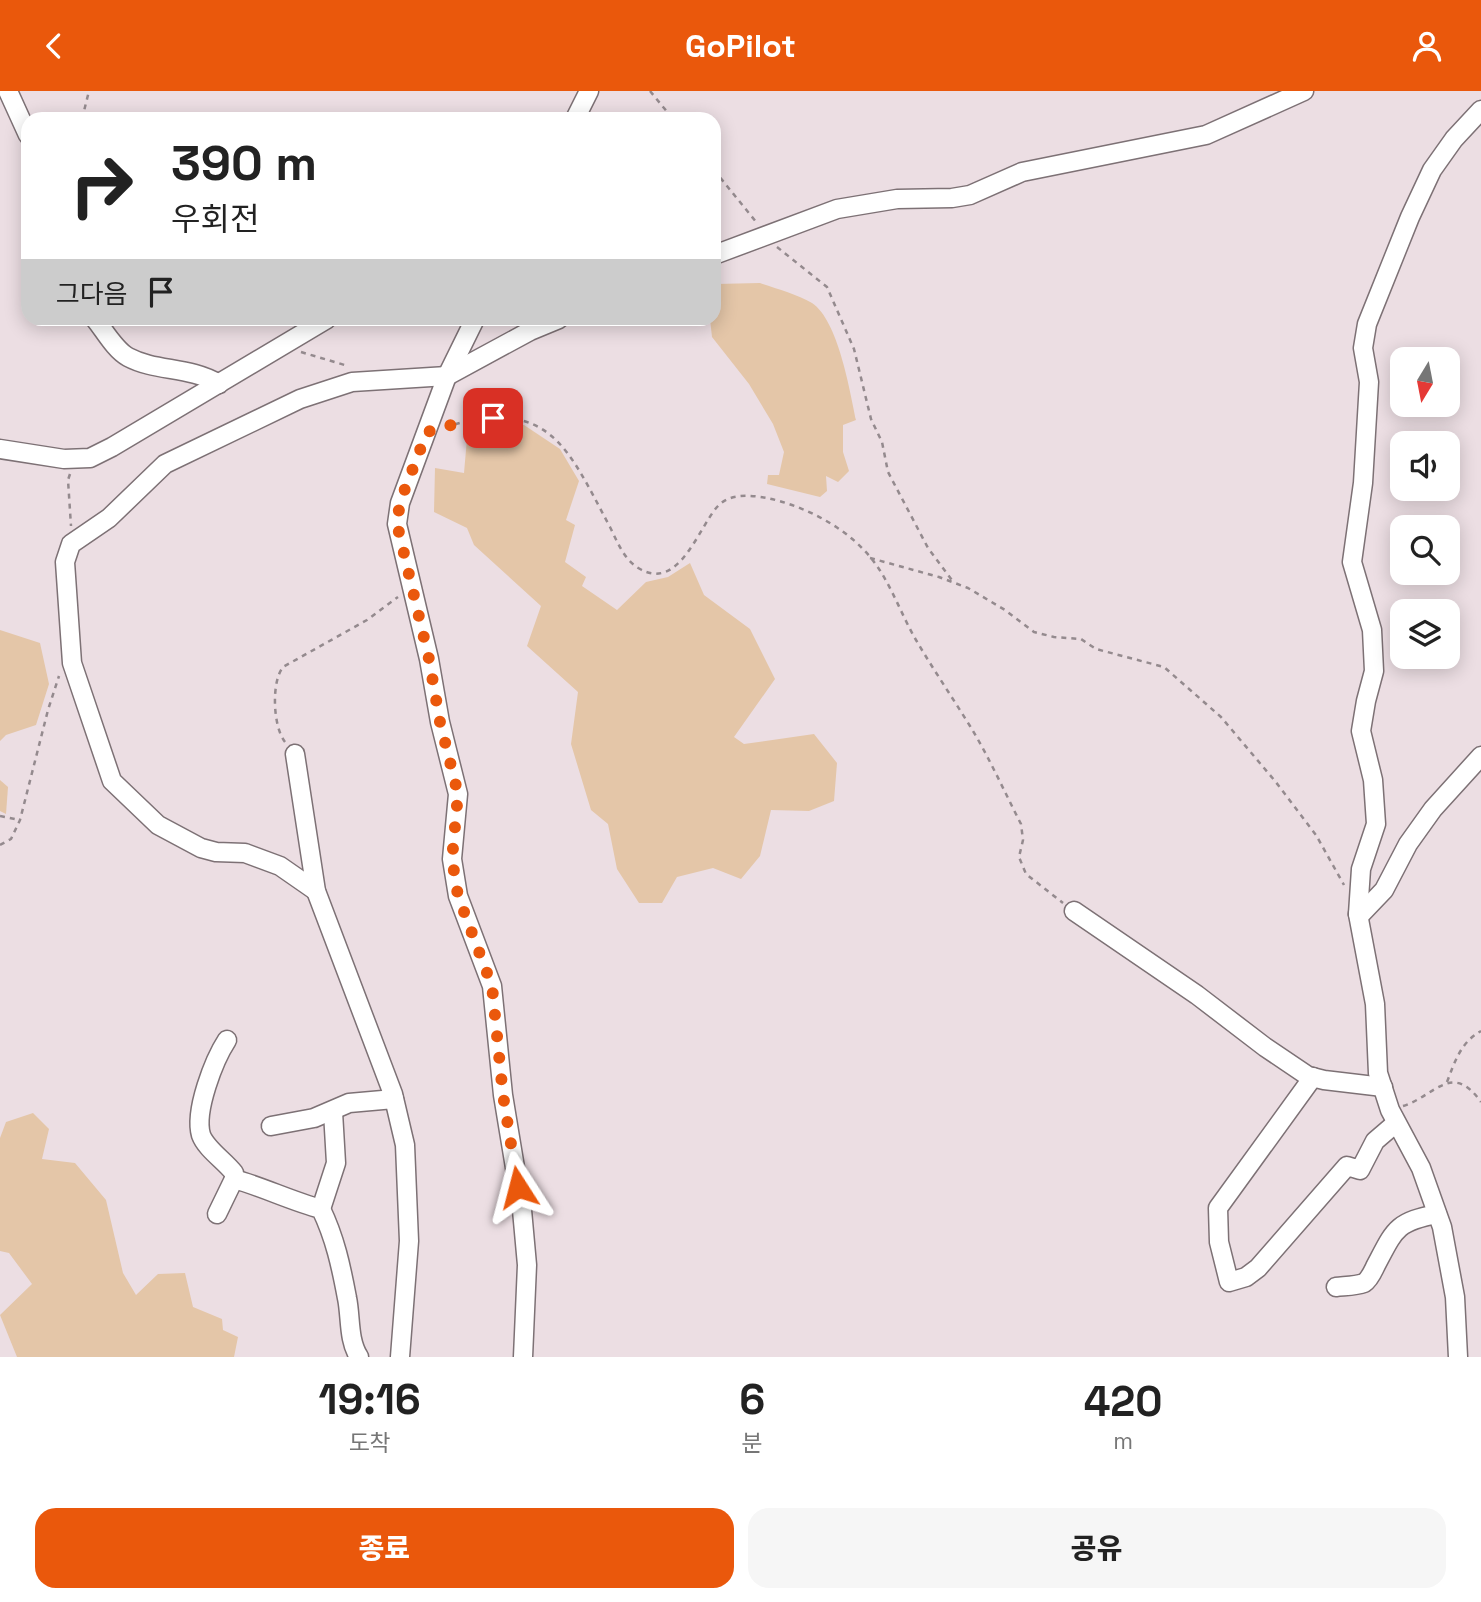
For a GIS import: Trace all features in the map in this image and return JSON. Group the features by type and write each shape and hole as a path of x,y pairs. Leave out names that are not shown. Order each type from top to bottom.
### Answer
{"street":[{"path":"8,91 21,120"},
{"path":"578,112 589,91"},
{"path":"721,252 837,209 897,199 970,195 1022,172 1206,135 1304,91"},
{"path":"1458,1357 1455,1297 1442,1227 1420,1168 1393,1116 1378,1073 1375,1004 1358,914 1362,869 1376,824 1373,780 1361,731 1374,671 1372,630 1352,562 1363,482 1368,382 1363,348 1367,324 1432,170 1454,139 1481,110"},
{"path":"101,326 125,356 149,364 204,375 219,384"},
{"path":"0,449 64,459 90,458 315,326"},
{"path":"472,326 447,376 400,502 397,524 458,794 452,859 458,896 492,986 503,1095 522,1210 527,1265 523,1357"},
{"path":"316,891 281,866 245,853 216,852 201,848 158,825 112,781 72,663 65,562 71,544 108,518 165,464 300,399 352,382 447,376 542,326"},
{"path":"295,754 316,891 394,1099 405,1145 409,1241 400,1357"},
{"path":"1358,914 1384,890 1408,844 1433,809 1481,756"},
{"path":"1074,911 1197,995 1265,1047 1313,1077 1383,1087"},
{"path":"217,1214 234,1179 234,1173 206,1144 201,1135 200,1123 206,1089 220,1052 228,1040"},
{"path":"1313,1077 1218,1208 1219,1242 1229,1282 1246,1277 1258,1268 1347,1166 1360,1170 1375,1141 1393,1116"},
{"path":"271,1126 314,1118 349,1103 394,1099"},
{"path":"320,1209 336,1163 333,1112"},
{"path":"234,1179 320,1209 334,1237 348,1301 354,1349 359,1357"},
{"path":"1336,1287 1362,1284 1369,1279 1393,1233 1412,1219 1437,1214"}],"path":[{"path":"84,112 89,91"},
{"path":"650,91 667,112"},
{"path":"721,179 766,235 796,264 827,287 854,349 871,419 882,442 888,472 928,548 954,583"},
{"path":"275,350 309,353 348,366"},
{"path":"427,432 493,418 521,419 544,430 564,447 578,467 626,559 641,570 656,575 673,569 692,547 718,506 732,497 752,495 784,501 839,528 870,558 884,577 915,638 971,728 1021,824 1023,840 1019,857 1026,874 1074,911"},
{"path":"71,544 68,480 71,469 90,458"},
{"path":"870,558 968,588 1005,610 1034,632 1081,639 1096,649 1164,667 1220,717 1275,781 1316,835 1345,885"},
{"path":"295,754 281,737 275,718 277,674 282,667 367,620 412,587"},
{"path":"0,845 11,839 20,820 59,676"},
{"path":"0,816 20,820"},
{"path":"1447,1082 1457,1056 1471,1037 1481,1031"},
{"path":"1393,1116 1447,1082 1458,1083 1474,1093 1481,1102"}],"shaded area":[{"path":"760,283 793,294 812,303 829,324 842,357 856,420 843,425 843,452 849,471 838,482 826,476 827,491 820,497 767,484 768,475 779,475 784,452 773,424 749,384 712,337 711,326 721,326 721,284"},
{"path":"524,425 560,449 579,481 566,520 575,525 565,562 586,577 582,586 617,610 646,582 668,577 690,563 704,595 750,629 775,679 734,737 744,744 814,734 837,763 834,801 809,811 771,810 760,856 741,879 713,868 677,877 662,903 639,903 617,869 608,824 591,810 571,744 578,692 527,646 541,606 474,545 467,528 434,512 435,468 464,473 468,427"},
{"path":"0,630 40,643 49,684 36,725 6,735 0,741"},
{"path":"0,780 8,787 6,814 0,811"},
{"path":"33,1113 49,1129 42,1159 75,1163 106,1200 123,1273 136,1295 158,1274 185,1273 193,1307 222,1319 223,1330 238,1337 234,1357 17,1357 0,1315 32,1284 9,1253 0,1251 0,1138 6,1122"}],"route":[{"path":"493,418 427,432 400,502 397,524 458,794 452,859 458,896 492,986 503,1095 518,1187"}]}
